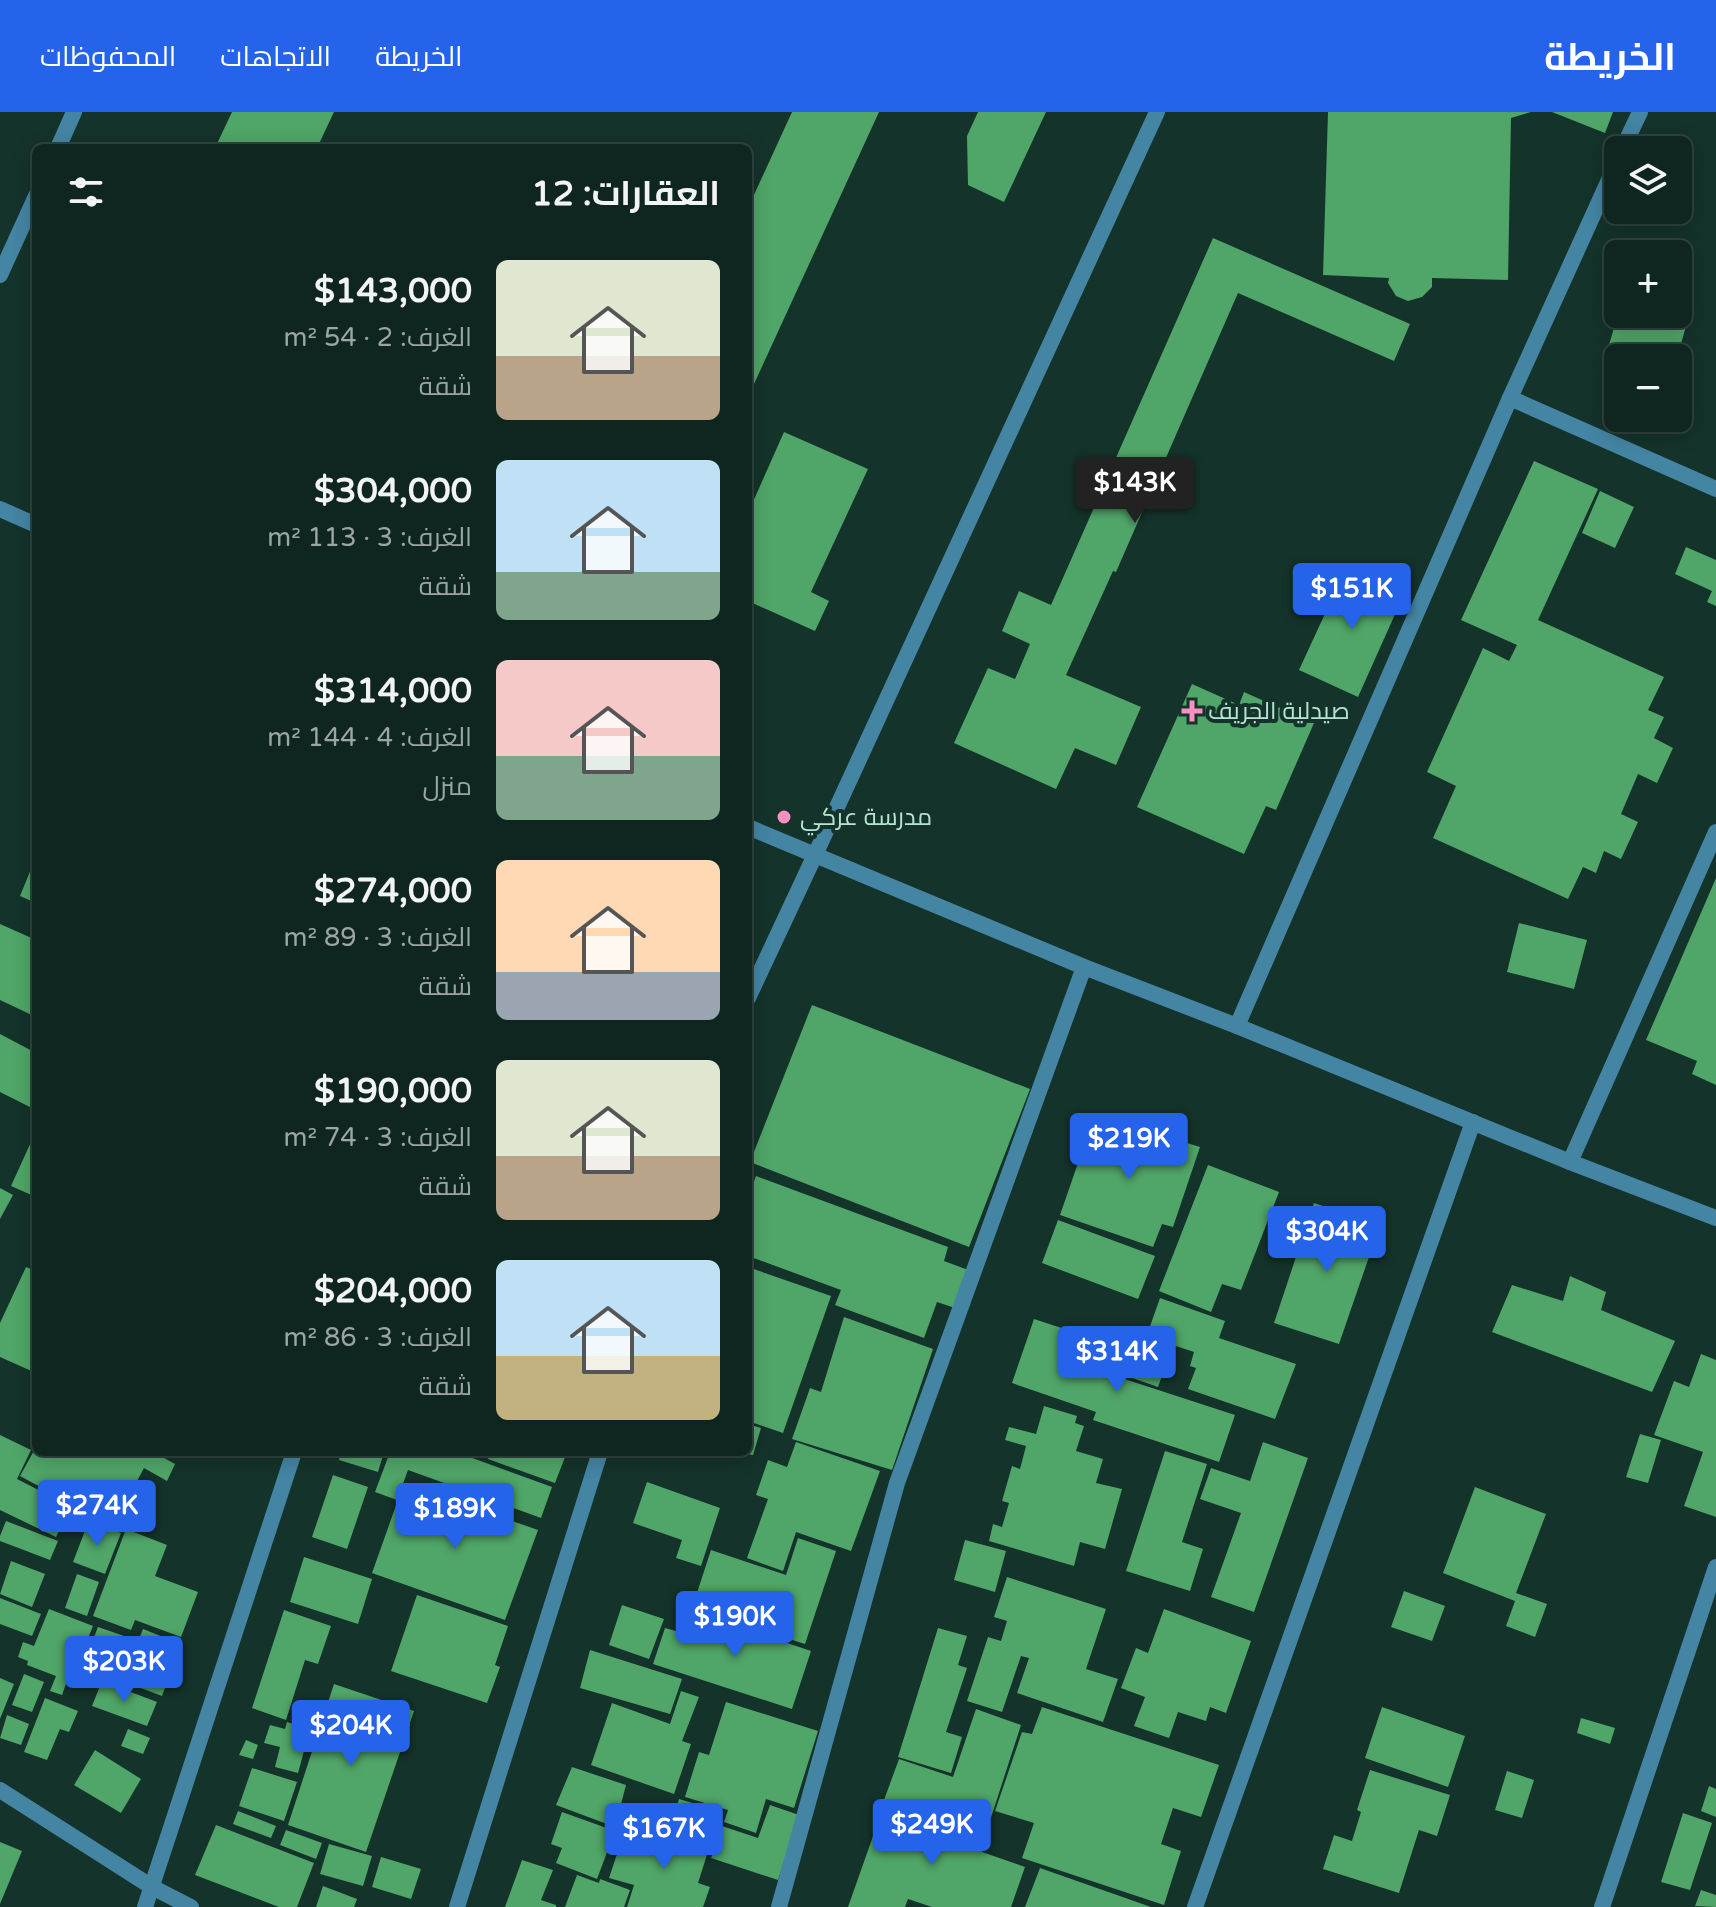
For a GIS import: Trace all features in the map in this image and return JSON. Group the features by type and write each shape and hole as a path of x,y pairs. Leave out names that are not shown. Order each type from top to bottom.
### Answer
{"street":[{"path":"60,144 74,112"},
{"path":"752,989 1157,112"},
{"path":"1629,136 1640,112"},
{"path":"1237,1026 1510,398 1604,191"},
{"path":"0,275 32,205"},
{"path":"1510,398 1716,489"},
{"path":"0,509 32,523"},
{"path":"752,829 1084,967 1716,1218"},
{"path":"1570,1162 1716,832"},
{"path":"779,1907 897,1483 1084,967"},
{"path":"1195,1907 1473,1122"},
{"path":"145,1907 293,1456"},
{"path":"457,1907 599,1456"},
{"path":"1602,1907 1716,1567"},
{"path":"0,1790 152,1887 191,1907"}],"building":[{"path":"232,112 334,112 319,144 217,144"},
{"path":"792,112 879,112 752,388 752,199"},
{"path":"978,112 1046,112 1004,202 968,185 967,136"},
{"path":"1328,112 1531,112 1511,118 1508,280 1432,278 1432,287 1422,297 1408,301 1396,296 1388,283 1389,278 1323,275"},
{"path":"1552,112 1613,112 1605,133"},
{"path":"1213,238 1410,324 1394,361 1238,293 1116,572 1113,571 1066,675 1141,707 1116,765 1075,748 1056,789 954,743 988,668 1015,679 1030,644 1002,631 1019,591 1051,605"},
{"path":"1614,328 1685,328 1681,344 1609,344"},
{"path":"784,432 868,469 811,592 829,601 815,631 752,603 752,504"},
{"path":"1534,461 1598,489 1538,620 1664,677 1648,710 1664,717 1654,738 1673,748 1657,783 1638,774 1621,814 1638,822 1621,859 1604,851 1596,873 1583,867 1568,899 1433,838 1456,786 1427,772 1483,648 1509,661 1517,645 1461,620"},
{"path":"1600,491 1634,507 1615,548 1582,533"},
{"path":"1686,547 1716,560 1716,606 1707,602 1712,591 1675,574"},
{"path":"1347,566 1405,592 1358,697 1299,670"},
{"path":"1192,684 1239,705 1244,692 1314,723 1276,810 1266,806 1244,854 1137,807"},
{"path":"32,867 32,901 20,896"},
{"path":"1716,878 1716,1085 1692,1074 1697,1061 1646,1040"},
{"path":"1519,923 1587,940 1574,989 1507,972"},
{"path":"0,924 32,938 32,1015 0,1000"},
{"path":"812,1005 1030,1089 969,1247 752,1163"},
{"path":"0,1034 32,1051 32,1108 0,1092"},
{"path":"1095,1114 1161,1136 1157,1147 1166,1150 1171,1138 1200,1147 1173,1227 1162,1224 1153,1247 1060,1215"},
{"path":"32,1140 32,1195 11,1186"},
{"path":"1208,1165 1279,1192 1241,1290 1222,1284 1211,1312 1159,1291"},
{"path":"756,1176 948,1247 944,1261 971,1271 958,1309 937,1302 924,1338 835,1305 841,1290 752,1257 752,1187"},
{"path":"0,1188 13,1195 0,1219"},
{"path":"1314,1203 1380,1225 1339,1344 1274,1323"},
{"path":"1058,1220 1155,1256 1138,1299 1042,1263"},
{"path":"26,1267 32,1269 32,1371 0,1357 0,1323"},
{"path":"752,1268 831,1296 783,1433 752,1422"},
{"path":"1570,1276 1606,1292 1601,1310 1675,1341 1652,1392 1492,1332 1512,1285 1563,1301"},
{"path":"1160,1298 1225,1321 1219,1338 1296,1364 1275,1419 1188,1389 1196,1368 1190,1366 1194,1352 1173,1345 1158,1387 1118,1373 1135,1328 1148,1332"},
{"path":"844,1317 933,1349 892,1470 792,1439 810,1388 821,1392"},
{"path":"1034,1319 1101,1341 1096,1356 1111,1361 1106,1373 1235,1415 1219,1462 1093,1420 1096,1412 1012,1383"},
{"path":"1701,1354 1716,1360 1716,1517 1684,1506 1703,1452 1654,1435 1674,1381 1689,1387"},
{"path":"1044,1406 1077,1416 1075,1423 1084,1426 1076,1451 1103,1459 1096,1483 1122,1489 1105,1549 1080,1542 1074,1566 989,1541 993,1524 1002,1527 1009,1503 1002,1501 1012,1466 1020,1469 1026,1446 1005,1440 1009,1427 1036,1434"},
{"path":"752,1425 761,1428 752,1455"},
{"path":"1640,1434 1661,1440 1648,1483 1626,1477"},
{"path":"0,1435 31,1450 17,1479 93,1518 88,1528 66,1516 56,1537 0,1510"},
{"path":"796,1442 880,1471 851,1551 796,1532 783,1571 747,1558 768,1499 756,1495 768,1460 787,1467"},
{"path":"1263,1442 1308,1458 1254,1612 1211,1597 1241,1513 1200,1499 1211,1468 1250,1481"},
{"path":"1165,1451 1207,1464 1182,1542 1203,1549 1190,1591 1126,1571"},
{"path":"32,1454 160,1456 175,1464 167,1481 144,1468 113,1526 20,1476"},
{"path":"340,1456 383,1456 378,1472 339,1460"},
{"path":"388,1456 467,1456 552,1487 541,1518 408,1470 397,1500 375,1492"},
{"path":"489,1456 565,1456 555,1483 488,1459"},
{"path":"333,1475 368,1487 347,1549 312,1537"},
{"path":"647,1482 720,1508 701,1566 676,1558 682,1540 633,1523"},
{"path":"404,1483 538,1530 505,1620 372,1573"},
{"path":"1475,1487 1546,1514 1516,1593 1547,1604 1535,1637 1506,1626 1515,1601 1443,1573"},
{"path":"6,1521 58,1541 50,1560 0,1541"},
{"path":"97,1524 121,1533 105,1574 73,1562 86,1528 94,1532"},
{"path":"126,1529 167,1545 155,1576 198,1592 181,1637 135,1620 131,1630 93,1616"},
{"path":"798,1538 836,1551 805,1644 692,1608 711,1550 786,1575"},
{"path":"965,1540 1006,1551 995,1592 954,1580"},
{"path":"304,1557 372,1579 358,1624 290,1602"},
{"path":"11,1561 45,1574 32,1607 0,1594"},
{"path":"77,1574 99,1582 87,1616 65,1608"},
{"path":"1007,1577 1106,1609 1086,1669 1118,1679 1103,1722 1017,1693 1029,1658 1021,1656 1002,1712 967,1701 988,1637 1001,1641 1007,1621 994,1617"},
{"path":"1404,1591 1445,1606 1432,1641 1391,1627"},
{"path":"417,1595 508,1626 495,1665 500,1667 487,1703 391,1671"},
{"path":"0,1598 41,1614 32,1636 0,1624"},
{"path":"622,1605 664,1619 649,1659 609,1645"},
{"path":"49,1609 93,1626 71,1681 67,1681 62,1695 50,1691 56,1676 27,1665 28,1661 18,1657 23,1642 34,1646"},
{"path":"1164,1609 1251,1641 1226,1713 1210,1707 1206,1721 1178,1712 1169,1738 1134,1726 1145,1697 1121,1688 1136,1648 1148,1653"},
{"path":"284,1610 331,1626 318,1664 305,1660 286,1720 252,1708"},
{"path":"690,1610 811,1651 792,1709 653,1664 665,1628 683,1633"},
{"path":"98,1627 130,1638 114,1683 81,1670"},
{"path":"938,1628 967,1636 958,1665 967,1668 946,1732 962,1737 951,1773 898,1757"},
{"path":"143,1629 181,1644 162,1696 122,1681"},
{"path":"590,1650 682,1679 670,1714 580,1688"},
{"path":"24,1674 44,1682 32,1712 12,1705"},
{"path":"0,1678 14,1684 0,1719"},
{"path":"102,1681 157,1702 147,1726 92,1706"},
{"path":"334,1684 414,1711 366,1852 288,1825"},
{"path":"681,1691 699,1697 682,1741 691,1744 674,1794 591,1765 612,1703 670,1724"},
{"path":"45,1698 78,1711 69,1732 60,1729 47,1760 24,1752"},
{"path":"726,1702 818,1731 794,1808 766,1799 756,1833 724,1822 728,1810 685,1797 699,1752 709,1755"},
{"path":"1042,1707 1219,1765 1201,1817 1173,1808 1161,1844 1181,1851 1164,1905 1022,1858 1034,1823 995,1811 1022,1732 1032,1734"},
{"path":"1382,1707 1465,1736 1448,1787 1365,1758"},
{"path":"976,1709 1021,1725 986,1833 884,1800 899,1759 953,1777"},
{"path":"7,1715 29,1724 21,1745 0,1738"},
{"path":"1581,1718 1615,1728 1610,1744 1577,1733"},
{"path":"287,1722 310,1729 298,1773 275,1767 280,1747 264,1743 270,1725 285,1729"},
{"path":"128,1729 150,1738 143,1754 121,1746"},
{"path":"246,1740 258,1745 253,1759 239,1755"},
{"path":"95,1750 141,1779 121,1813 74,1785"},
{"path":"572,1767 626,1785 615,1827 556,1805"},
{"path":"252,1768 297,1782 284,1821 239,1806"},
{"path":"1370,1770 1450,1795 1437,1836 1419,1830 1399,1893 1323,1869 1334,1835 1352,1841 1361,1812 1357,1810"},
{"path":"1507,1771 1534,1780 1522,1818 1495,1810"},
{"path":"1709,1786 1716,1789 1716,1817 1701,1811"},
{"path":"679,1799 722,1812 714,1836 672,1821"},
{"path":"770,1805 799,1815 778,1880 711,1858 722,1826 758,1838"},
{"path":"884,1805 987,1839 982,1852 1025,1867 1011,1907 932,1907 908,1899 905,1907 848,1907"},
{"path":"238,1811 276,1826 271,1838 233,1824"},
{"path":"562,1812 615,1831 597,1879 556,1863 562,1848 551,1844"},
{"path":"1683,1813 1712,1823 1690,1890 1661,1882"},
{"path":"216,1825 314,1863 297,1907 279,1907 195,1875"},
{"path":"672,1826 712,1839 698,1883 710,1887 703,1907 627,1907 634,1885 609,1878 623,1836 664,1849"},
{"path":"286,1830 322,1843 316,1859 280,1845"},
{"path":"0,1842 22,1851 0,1904"},
{"path":"329,1844 372,1856 363,1886 320,1874"},
{"path":"381,1857 421,1869 411,1899 372,1887"},
{"path":"522,1860 553,1870 541,1900 556,1907 505,1907"},
{"path":"1040,1868 1151,1907 1025,1907"},
{"path":"577,1875 599,1883 600,1879 630,1890 624,1907 565,1907"},
{"path":"323,1886 357,1899 354,1907 316,1907"},
{"path":"1701,1890 1716,1895 1716,1907 1695,1906"}],"place":[{"name":"صيدلية الجريف","path":"1192,711"},
{"name":"مدرسة عركي","path":"784,817"}]}
